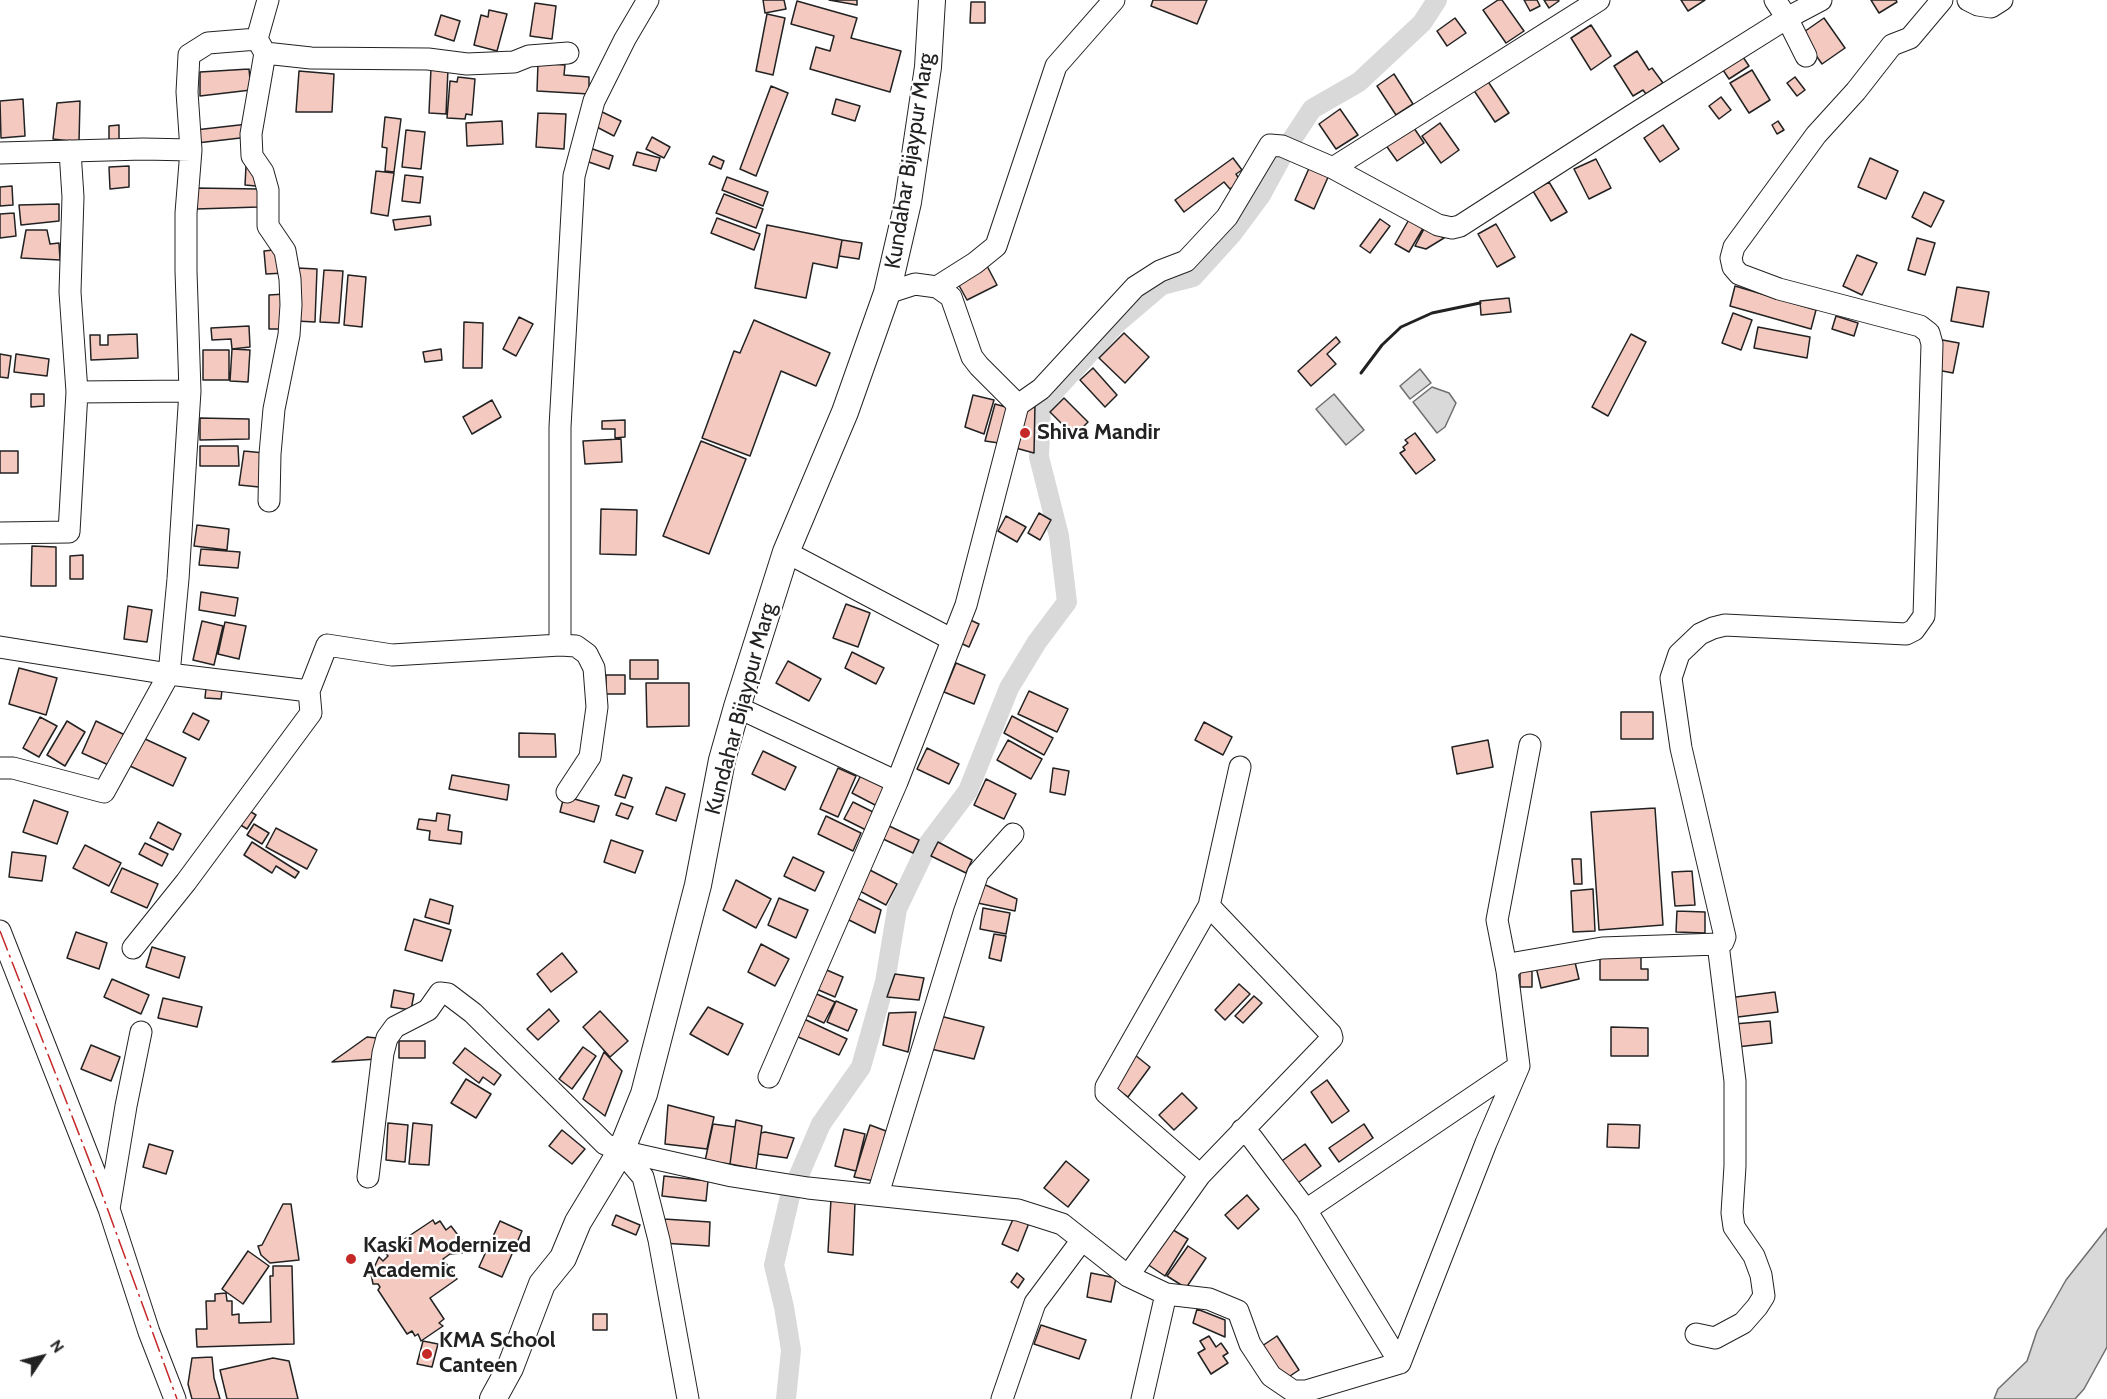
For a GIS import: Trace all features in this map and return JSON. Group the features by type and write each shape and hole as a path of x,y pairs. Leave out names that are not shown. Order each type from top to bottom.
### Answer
{"main road":[{"name":"Kundahar Bijaypur Marg","path":"493,1399 510,1368 542,1284 563,1258 579,1222 621,1151 644,1094 698,885 722,760 737,707 786,552 845,412 887,293 908,202 928,67 932,0"}],"street":[{"path":"268,0 251,134 252,156 263,172 268,190 268,226 285,251 290,279 291,304 289,335 274,409 269,501"},
{"path":"560,645 560,427 574,176 594,101 625,39 648,0"},
{"path":"937,287 975,263 996,246 1056,66 1114,0"},
{"path":"1333,168 1599,0"},
{"path":"1775,0 1806,56"},
{"path":"769,1077 897,782 966,605 1018,405 1041,389 1135,287 1160,271 1186,261 1227,217 1270,145 1292,151 1333,168 1438,225 1452,228 1460,226 1787,18 1821,0"},
{"path":"1507,971 1515,963 1602,948 1723,942 1725,937 1681,748 1671,678 1679,654 1700,634 1725,625 1906,634 1920,623 1924,616 1932,344 1929,333 1920,326 1779,289 1739,274 1733,267 1731,258 1734,247 1816,135 1856,91 1892,45 1910,38 1942,0"},
{"path":"1968,0 1978,5 1991,7 2002,0"},
{"path":"0,768 13,768 104,792 169,674 178,579 190,391 186,271 186,213 191,150 187,92 189,55 208,43 261,46 311,58 428,59 467,64 514,62 529,56 568,53"},
{"path":"0,153 191,150"},
{"path":"0,533 69,532 77,392 70,292 73,197 69,152"},
{"path":"887,293 915,284 937,287 951,297 972,357 1018,405"},
{"path":"77,392 190,391"},
{"path":"786,552 951,639"},
{"path":"133,948 186,882 311,713 309,691 327,645 392,655 576,645 586,654 594,668 597,707 590,757 567,792"},
{"path":"0,647 169,674 309,691"},
{"path":"737,707 897,782"},
{"path":"1400,1363 1486,1143 1519,1066 1507,971 1497,920 1530,745"},
{"path":"1200,1175 1106,1093 1106,1087 1209,906 1240,767"},
{"path":"878,1194 978,873 1013,834"},
{"path":"1128,1276 1200,1175 1332,1038 1331,1034 1209,906"},
{"path":"0,931 109,1209 175,1399"},
{"path":"1696,1334 1715,1338 1743,1323 1764,1296 1761,1275 1754,1256 1734,1227 1733,1220 1735,1081 1718,944"},
{"path":"368,1177 383,1053 387,1038 395,1028 428,1010 440,993 448,994 473,1013 605,1144 621,1151 732,1176 808,1188 1018,1210 1062,1224 1128,1276 1166,1294 1209,1299 1238,1311 1250,1344 1271,1376 1293,1391 1306,1391 1400,1363"},
{"path":"109,1209 141,1032"},
{"path":"1306,1210 1519,1066"},
{"path":"1242,1130 1252,1138 1306,1210 1400,1363"},
{"path":"621,1151 644,1176 661,1252 688,1399"},
{"path":"1002,1399 1035,1304 1082,1240"},
{"path":"1142,1399 1166,1294"}],"shaded area":[{"path":"1420,369 1431,383 1410,399 1400,386"},
{"path":"1432,387 1449,393 1456,403 1445,427 1437,433 1413,402"},
{"path":"1334,394 1364,430 1346,445 1316,409"},
{"path":"2107,1228 2107,1347 2084,1389 2075,1399 1994,1399 1998,1389 2027,1361 2037,1331 2066,1280"}],"building":[{"path":"763,0 784,0 786,9 765,13"},
{"path":"829,0 857,0 857,5"},
{"path":"1153,0 1207,0 1197,24 1151,6"},
{"path":"1498,0 1502,0 1524,31 1506,43 1483,10"},
{"path":"1524,0 1537,0 1540,6 1530,11"},
{"path":"1544,0 1558,0 1559,1 1549,8"},
{"path":"1681,0 1705,0 1688,11"},
{"path":"1871,0 1896,0 1897,2 1879,13"},
{"path":"797,1 857,18 851,38 901,51 890,92 810,69 816,47 830,51 834,36 791,24"},
{"path":"971,2 985,2 985,23 970,23"},
{"path":"535,3 556,6 552,39 530,36"},
{"path":"489,10 507,14 497,51 474,45 481,15 488,17"},
{"path":"767,14 785,18 773,75 756,71"},
{"path":"441,15 460,21 454,41 435,35"},
{"path":"1455,18 1466,33 1447,46 1437,31"},
{"path":"1824,18 1845,48 1822,64 1801,34"},
{"path":"1591,25 1611,56 1591,70 1571,38"},
{"path":"1637,51 1649,70 1652,68 1663,83 1646,94 1643,90 1633,96 1614,66"},
{"path":"1741,54 1749,66 1729,79 1721,67"},
{"path":"538,63 565,65 564,75 589,77 589,94 537,91"},
{"path":"431,68 448,69 446,114 429,113"},
{"path":"249,69 251,90 200,96 200,72"},
{"path":"1752,70 1770,100 1749,113 1730,83"},
{"path":"299,71 334,74 332,112 296,112"},
{"path":"1394,74 1413,104 1396,115 1377,86"},
{"path":"458,77 475,79 472,115 466,114 465,119 447,118 450,81 457,82"},
{"path":"1795,77 1805,90 1797,96 1787,83"},
{"path":"1487,80 1509,113 1495,122 1473,89"},
{"path":"771,86 788,93 756,176 740,169"},
{"path":"1721,97 1731,110 1719,119 1709,106"},
{"path":"23,99 25,136 1,138 0,101"},
{"path":"836,99 860,106 855,121 832,114"},
{"path":"80,101 79,142 53,139 57,103"},
{"path":"1340,109 1358,135 1336,149 1319,124"},
{"path":"598,110 621,121 614,136 591,124"},
{"path":"538,113 566,114 564,149 536,147"},
{"path":"385,117 401,119 394,172 385,171 387,148 382,147"},
{"path":"502,121 503,144 467,146 466,123"},
{"path":"1778,121 1784,130 1777,134 1772,125"},
{"path":"1440,123 1459,150 1441,163 1422,136"},
{"path":"248,124 249,137 197,143 195,130"},
{"path":"119,125 119,140 109,141 109,126"},
{"path":"1412,125 1424,143 1397,161 1385,144"},
{"path":"1663,125 1679,149 1660,162 1644,138"},
{"path":"406,130 425,132 421,169 402,167"},
{"path":"652,137 670,147 664,158 646,149"},
{"path":"584,146 613,156 609,169 580,159"},
{"path":"637,152 660,158 656,171 633,165"},
{"path":"713,156 724,161 721,169 709,164"},
{"path":"1233,158 1242,170 1236,174 1241,182 1230,189 1224,182 1184,212 1175,200"},
{"path":"1870,158 1898,171 1886,199 1858,187"},
{"path":"1596,159 1611,188 1589,199 1574,169"},
{"path":"129,166 129,187 110,189 109,167"},
{"path":"246,166 257,166 256,186 245,185"},
{"path":"1310,166 1329,175 1314,209 1295,200"},
{"path":"376,171 394,173 388,216 371,213"},
{"path":"405,175 423,177 420,203 402,201"},
{"path":"727,177 768,192 763,206 722,190"},
{"path":"1549,182 1567,212 1551,221 1533,191"},
{"path":"12,186 13,205 0,206 0,187"},
{"path":"196,188 259,189 259,207 196,209"},
{"path":"1924,192 1944,201 1931,227 1912,217"},
{"path":"724,194 763,209 756,228 716,213"},
{"path":"59,204 59,221 21,225 19,205"},
{"path":"14,213 16,236 0,238 0,214"},
{"path":"430,216 431,225 395,230 393,220"},
{"path":"1411,216 1425,225 1409,252 1395,244"},
{"path":"717,218 760,234 754,250 711,233"},
{"path":"1380,219 1390,226 1370,253 1360,246"},
{"path":"1496,224 1515,257 1497,267 1478,234"},
{"path":"767,225 842,240 837,268 813,263 806,298 755,288"},
{"path":"1425,227 1444,238 1426,249 1415,246"},
{"path":"26,230 47,230 50,244 59,243 60,260 21,258"},
{"path":"1917,238 1935,243 1925,275 1908,270"},
{"path":"842,240 862,243 859,259 839,256"},
{"path":"282,249 285,273 266,274 264,251"},
{"path":"1857,255 1877,263 1862,295 1843,286"},
{"path":"986,264 997,285 967,300 956,280"},
{"path":"298,268 317,269 315,322 296,321"},
{"path":"324,270 343,271 339,323 320,322"},
{"path":"348,275 366,277 362,327 344,325"},
{"path":"1735,286 1816,310 1811,329 1730,306"},
{"path":"1957,287 1989,292 1983,327 1951,321"},
{"path":"285,294 285,329 269,329 269,295"},
{"path":"1509,298 1511,312 1481,315 1480,301"},
{"path":"1733,313 1752,320 1741,350 1722,343"},
{"path":"1836,316 1858,323 1854,336 1832,329"},
{"path":"519,317 533,324 516,356 503,349"},
{"path":"754,320 830,353 816,386 781,371 750,456 702,438 734,351 740,353"},
{"path":"464,322 483,323 482,368 463,368"},
{"path":"249,326 250,347 232,349 231,339 212,340 211,328"},
{"path":"1758,327 1810,337 1807,358 1754,348"},
{"path":"1124,333 1149,357 1125,383 1099,358"},
{"path":"137,334 138,358 91,360 90,335 100,335 100,345 108,345 108,335"},
{"path":"1631,334 1646,342 1608,416 1592,407"},
{"path":"1336,337 1340,342 1327,354 1336,364 1311,386 1298,371"},
{"path":"1937,339 1959,343 1953,373 1932,369"},
{"path":"232,349 250,350 248,382 230,381"},
{"path":"441,349 442,360 425,362 423,352"},
{"path":"203,350 229,350 229,380 203,380"},
{"path":"0,354 11,356 8,378 0,377"},
{"path":"16,354 49,359 47,376 14,372"},
{"path":"1093,368 1117,395 1105,407 1080,380"},
{"path":"31,394 44,394 44,406 31,407"},
{"path":"973,395 994,400 984,434 965,427"},
{"path":"1064,398 1088,422 1074,436 1050,412"},
{"path":"492,400 501,417 472,434 463,417"},
{"path":"995,404 1013,409 1006,444 985,441"},
{"name":"Shiva Mandir","path":"1035,404 1034,453 1012,447 1021,413"},
{"path":"200,418 249,419 249,439 200,440"},
{"path":"625,420 625,437 615,438 615,429 602,429 602,421"},
{"path":"1415,433 1435,460 1416,474 1400,453 1405,450 1403,447 1408,443 1405,440"},
{"path":"621,439 622,462 585,464 583,441"},
{"path":"701,441 746,459 709,554 663,536"},
{"path":"200,446 238,446 239,466 200,466"},
{"path":"0,451 18,451 18,473 0,473"},
{"path":"244,451 264,453 259,487 239,485"},
{"path":"601,509 637,510 636,555 600,554"},
{"path":"1039,513 1051,520 1040,540 1028,533"},
{"path":"1006,516 1026,527 1017,542 998,531"},
{"path":"197,525 229,529 227,550 194,546"},
{"path":"32,546 56,547 56,586 31,586"},
{"path":"201,549 240,552 238,568 199,565"},
{"path":"83,555 83,579 70,579 70,556"},
{"path":"201,592 238,598 235,616 199,610"},
{"path":"846,604 870,613 858,647 833,638"},
{"path":"128,606 152,610 147,642 124,639"},
{"path":"966,618 979,624 969,647 956,641"},
{"path":"202,621 223,626 214,665 193,660"},
{"path":"225,622 246,626 239,659 218,654"},
{"path":"852,652 884,668 876,684 845,668"},
{"path":"630,660 658,660 658,679 630,679"},
{"path":"788,661 821,679 809,701 776,683"},
{"path":"956,663 985,675 974,704 944,692"},
{"path":"19,668 57,678 46,715 9,704"},
{"path":"606,675 625,675 625,694 606,694"},
{"path":"646,683 689,683 689,726 647,727"},
{"path":"206,688 222,690 221,699 205,698"},
{"path":"1029,691 1068,709 1057,732 1018,714"},
{"path":"1621,712 1653,712 1653,739 1621,739"},
{"path":"193,713 209,721 199,740 183,732"},
{"path":"1012,716 1053,738 1044,755 1004,733"},
{"path":"40,717 57,726 39,757 23,748"},
{"path":"67,721 85,732 65,766 47,755"},
{"path":"96,721 127,736 113,767 82,753"},
{"path":"1204,722 1232,737 1223,755 1195,740"},
{"path":"519,733 555,734 556,757 519,757"},
{"path":"143,738 186,758 173,786 130,766"},
{"path":"1008,740 1042,759 1031,779 997,760"},
{"path":"1488,740 1493,767 1457,774 1452,747"},
{"path":"927,748 959,764 949,784 917,769"},
{"path":"763,751 796,767 785,790 752,774"},
{"path":"838,768 856,776 838,817 820,809"},
{"path":"1053,768 1069,771 1065,795 1050,792"},
{"path":"863,771 888,784 877,806 852,793"},
{"path":"452,775 509,785 507,800 449,789"},
{"path":"623,775 632,778 625,798 615,795"},
{"path":"986,779 1016,794 1004,819 974,805"},
{"path":"666,787 685,794 676,821 656,814"},
{"path":"564,796 599,806 594,822 560,812"},
{"path":"34,800 68,812 57,844 23,832"},
{"path":"853,802 875,813 866,830 844,819"},
{"path":"621,803 633,807 628,819 616,815"},
{"path":"1655,808 1663,925 1599,930 1591,812"},
{"path":"248,810 256,815 247,829 239,824"},
{"path":"437,813 450,815 448,830 462,832 461,844 429,840 430,831 417,829 419,819 436,821"},
{"path":"826,816 861,833 853,851 818,834"},
{"path":"158,822 181,834 173,850 150,838"},
{"path":"254,824 269,833 262,844 247,835"},
{"path":"887,825 919,840 913,853 881,838"},
{"path":"276,828 317,850 307,869 266,847"},
{"path":"611,840 643,851 635,873 604,862"},
{"path":"252,842 299,872 295,878 276,866 272,873 244,855"},
{"path":"938,842 972,860 966,873 931,856"},
{"path":"145,843 168,854 162,866 139,854"},
{"path":"85,845 121,863 109,886 73,868"},
{"path":"12,852 46,856 42,881 9,877"},
{"path":"793,857 824,872 815,891 784,876"},
{"path":"1572,859 1581,859 1582,884 1574,884"},
{"path":"122,868 158,884 147,908 111,892"},
{"path":"866,868 897,884 886,905 856,889"},
{"path":"1692,871 1695,905 1675,906 1672,872"},
{"path":"736,880 771,899 756,928 723,910"},
{"path":"981,883 1017,899 1015,911 973,902"},
{"path":"1593,889 1595,931 1573,932 1571,891"},
{"path":"855,897 881,910 875,933 847,919"},
{"path":"779,898 808,910 796,938 768,925"},
{"path":"430,899 453,906 449,924 425,917"},
{"path":"983,908 1010,913 1006,934 980,929"},
{"path":"1677,911 1705,912 1705,933 1676,932"},
{"path":"414,919 451,930 442,961 405,950"},
{"path":"76,932 107,943 99,969 67,958"},
{"path":"994,934 1006,936 1001,961 989,958"},
{"path":"761,944 789,959 775,986 748,972"},
{"path":"152,947 185,957 179,978 146,967"},
{"path":"562,953 577,972 551,992 537,974"},
{"path":"1600,955 1641,955 1641,969 1648,969 1648,980 1600,980"},
{"path":"1574,958 1579,979 1541,988 1536,967"},
{"path":"1520,967 1532,967 1532,987 1520,987"},
{"path":"822,968 843,977 835,997 814,988"},
{"path":"895,974 924,978 919,1000 887,997"},
{"path":"112,979 149,995 141,1014 104,997"},
{"path":"1239,984 1250,994 1225,1020 1215,1010"},
{"path":"394,990 414,994 411,1010 391,1007"},
{"path":"812,992 835,1002 824,1023 802,1013"},
{"path":"1775,992 1778,1012 1730,1018 1728,998"},
{"path":"1254,996 1262,1003 1243,1023 1235,1016"},
{"path":"163,998 202,1007 197,1027 158,1018"},
{"path":"836,1001 857,1010 848,1031 827,1022"},
{"path":"708,1007 743,1024 728,1055 690,1034"},
{"path":"549,1009 559,1021 538,1040 527,1029"},
{"path":"600,1011 628,1041 610,1057 583,1027"},
{"path":"916,1012 908,1052 883,1045 889,1013"},
{"path":"940,1016 984,1027 974,1059 931,1049"},
{"path":"804,1019 847,1039 839,1055 796,1036"},
{"path":"1770,1021 1772,1043 1737,1047 1734,1024"},
{"path":"1611,1027 1648,1028 1648,1056 1611,1056"},
{"path":"367,1037 377,1038 377,1059 332,1062"},
{"path":"399,1041 425,1041 425,1058 399,1058"},
{"path":"91,1045 120,1057 111,1081 81,1069"},
{"path":"583,1047 596,1056 572,1089 559,1079"},
{"path":"465,1048 501,1075 494,1085 483,1077 479,1083 453,1063"},
{"path":"604,1052 622,1071 605,1116 583,1099"},
{"path":"1135,1055 1150,1067 1128,1097 1112,1085"},
{"path":"466,1079 491,1094 476,1118 451,1103"},
{"path":"1327,1080 1349,1111 1332,1123 1311,1092"},
{"path":"1182,1093 1197,1108 1174,1130 1159,1115"},
{"path":"668,1105 714,1117 707,1149 665,1144"},
{"path":"736,1120 762,1126 756,1169 730,1164"},
{"path":"388,1123 408,1125 405,1162 386,1160"},
{"path":"413,1123 432,1125 429,1165 409,1164"},
{"path":"713,1124 735,1127 730,1164 705,1161"},
{"path":"1364,1124 1373,1138 1339,1162 1329,1148"},
{"path":"1608,1124 1640,1125 1639,1148 1607,1147"},
{"path":"870,1125 886,1131 874,1181 854,1177"},
{"path":"844,1129 865,1134 856,1171 835,1166"},
{"path":"562,1130 585,1149 572,1164 549,1146"},
{"path":"761,1133 794,1138 787,1158 758,1154"},
{"path":"149,1144 173,1151 166,1174 143,1167"},
{"path":"1305,1144 1321,1166 1295,1185 1279,1163"},
{"path":"1066,1161 1089,1180 1068,1207 1044,1188"},
{"path":"664,1176 708,1181 706,1201 662,1196"},
{"path":"1247,1195 1259,1209 1238,1229 1225,1215"},
{"path":"831,1199 855,1201 853,1255 828,1252"},
{"path":"283,1204 291,1204 299,1260 270,1263 261,1255 258,1246 262,1245"},
{"path":"616,1215 640,1225 636,1235 612,1225"},
{"path":"1014,1217 1029,1223 1018,1251 1002,1244"},
{"path":"664,1219 710,1222 709,1246 662,1243"},
{"path":"433,1220 435,1224 440,1221 446,1230 451,1226 464,1243 462,1253 450,1254 443,1259 457,1279 430,1298 444,1319 439,1323 443,1326 421,1341 418,1334 415,1336 412,1331 407,1334 378,1290 380,1287 378,1284 373,1284 371,1274 379,1257 383,1261 388,1256 385,1252"},
{"path":"500,1221 522,1231 502,1277 479,1267"},
{"path":"1170,1228 1188,1239 1165,1276 1147,1264"},
{"path":"1188,1246 1206,1258 1186,1288 1167,1276"},
{"path":"248,1251 269,1266 243,1304 222,1289"},
{"path":"273,1266 292,1266 294,1344 197,1347 196,1329 207,1329 206,1301 215,1301 215,1294 226,1293 227,1301 232,1301 232,1315 239,1314 239,1323 271,1322 270,1276 273,1276"},
{"path":"1017,1273 1024,1279 1018,1288 1011,1282"},
{"path":"1091,1273 1116,1278 1111,1302 1087,1297"},
{"path":"1197,1309 1225,1320 1225,1337 1193,1323"},
{"path":"593,1314 607,1314 607,1330 593,1330"},
{"path":"1041,1325 1086,1340 1079,1359 1034,1344"},
{"path":"1209,1336 1216,1347 1221,1343 1228,1353 1223,1356 1228,1363 1211,1374 1198,1353 1205,1349 1200,1341"},
{"path":"1277,1336 1299,1370 1284,1380 1262,1346"},
{"name":"KMA School Canteen","path":"423,1341 438,1344 432,1367 417,1364"},
{"path":"212,1357 214,1378 220,1399 192,1399 188,1384 192,1358"},
{"path":"273,1358 289,1361 298,1399 227,1399 220,1370"}],"waterway":[{"path":"786,1399 791,1350 774,1265 790,1196 821,1124 861,1067 885,982 897,909 928,844 968,791 1009,688 1037,642 1067,602 1059,536 1039,457 1041,406 1115,325 1162,285 1193,277 1232,234 1261,195 1287,147 1312,109 1359,82 1422,23 1437,0"}],"wall":[{"path":"1361,373 1382,345 1401,327 1432,313 1480,303"}],"power":[{"path":"0,931 98,1183 177,1399"}],"place":[{"name":"Shiva Mandir","path":"1025,433"},
{"name":"Kaski Modernized Academic","path":"351,1259"},
{"name":"KMA School Canteen","path":"427,1354"}]}
